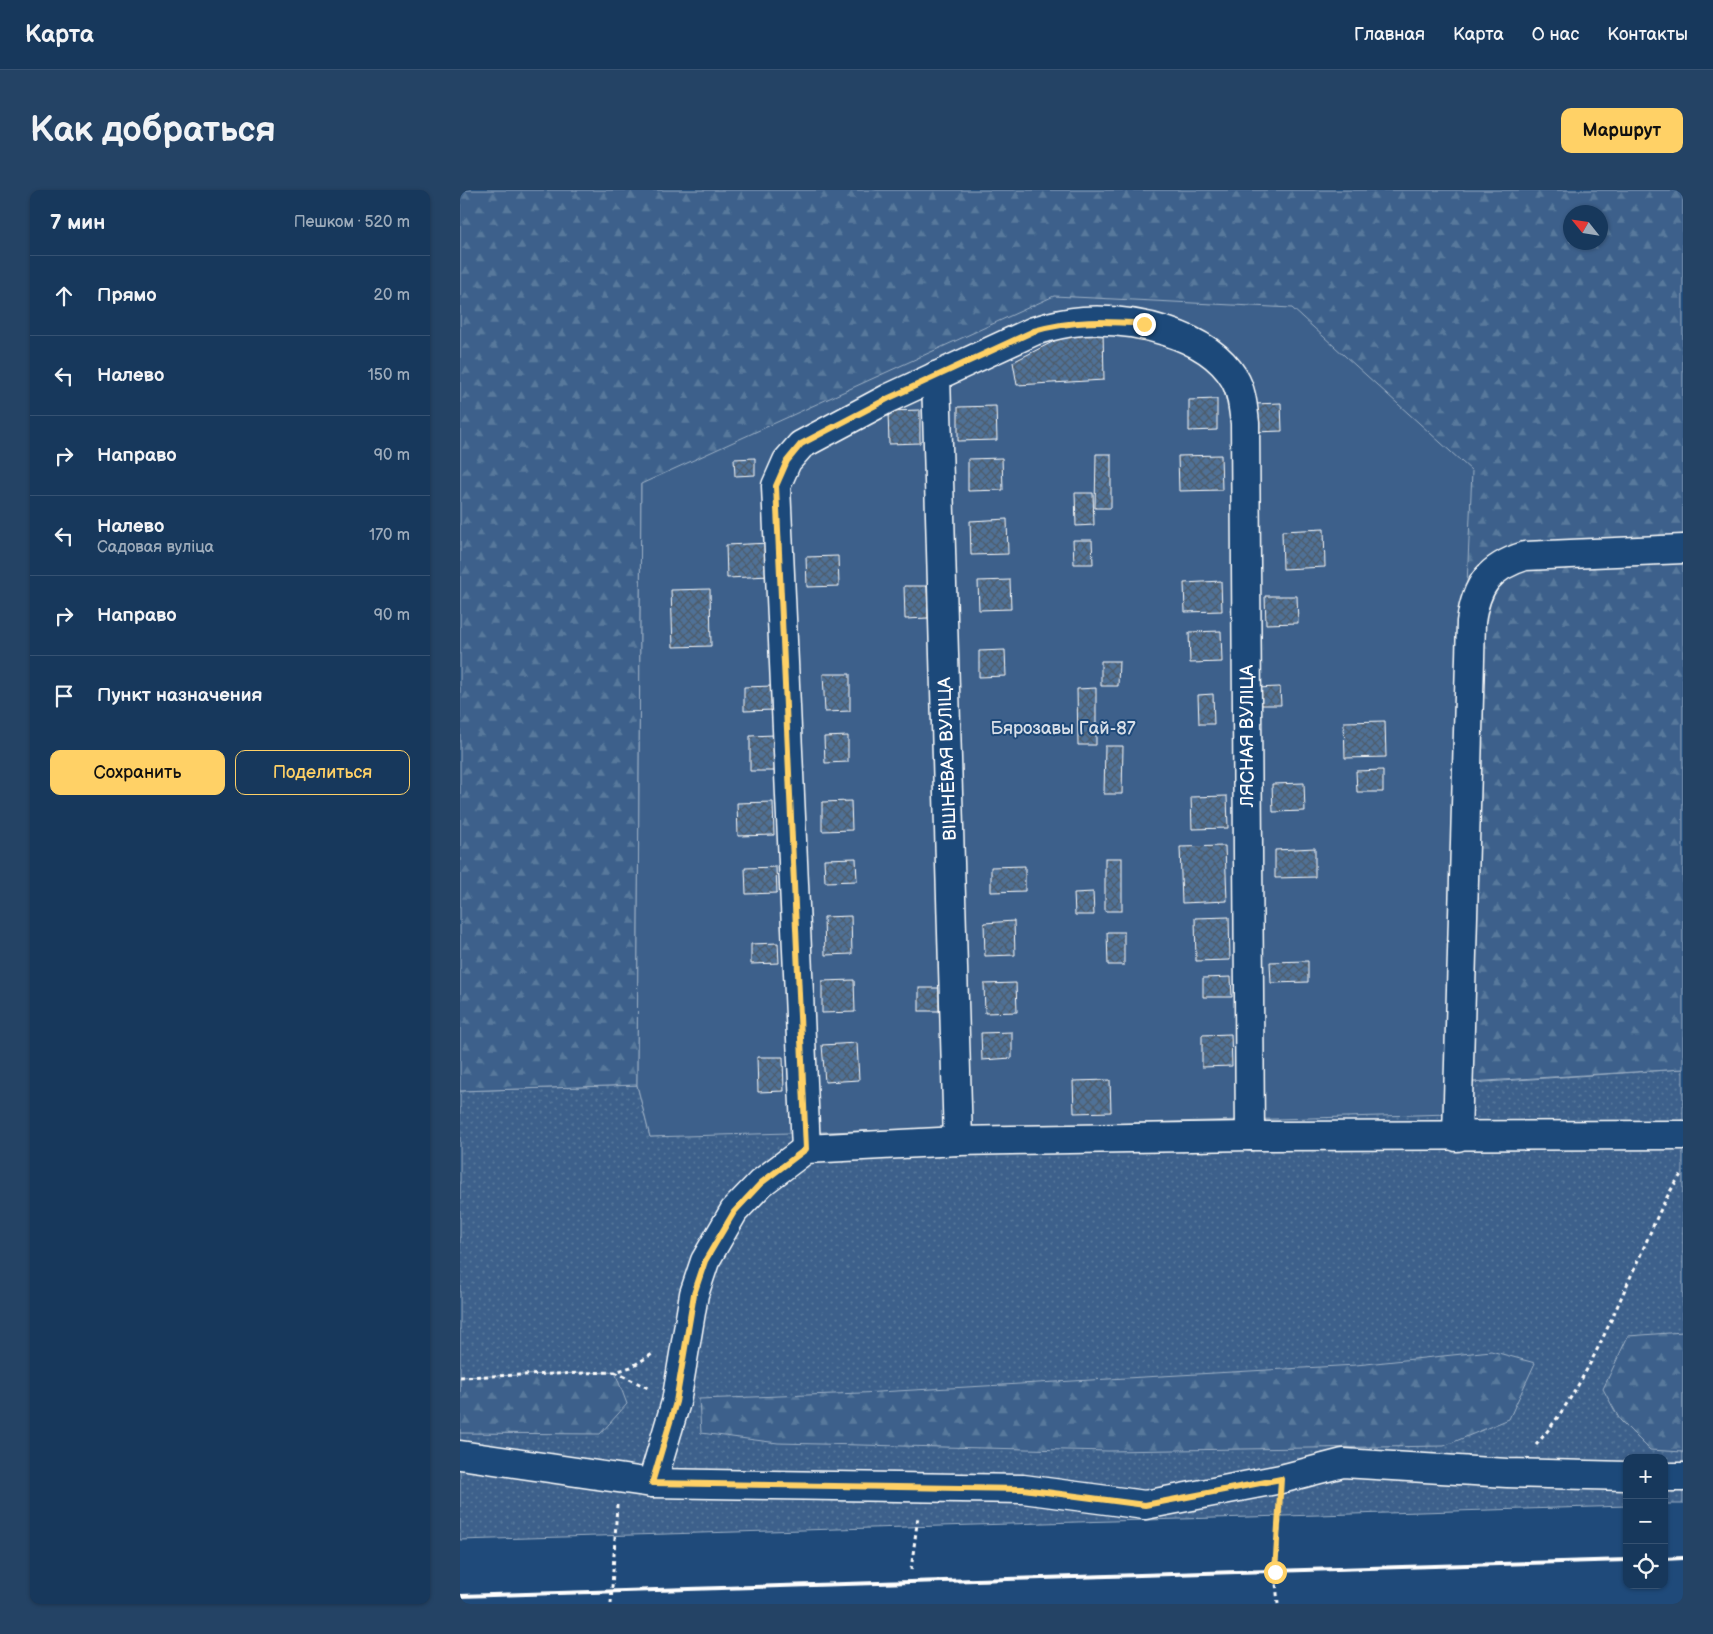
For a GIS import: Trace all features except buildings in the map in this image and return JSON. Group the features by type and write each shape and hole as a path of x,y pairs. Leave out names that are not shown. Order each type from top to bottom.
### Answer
{"street":[{"name":"ЛЯСНАЯ ВУЛІЦА","path":"806,1149 776,486 787,461 801,444 889,398 1034,331 1057,324 1084,321 1144,324 1184,338 1222,362 1235,379 1242,400 1245,423 1250,1136"},
{"name":"ВІШНЁВАЯ ВУЛІЦА","path":"936,376 958,1141"},
{"path":"1457,1137 1471,632 1473,606 1476,597 1490,573 1506,562 1525,556 1683,549"},
{"path":"652,1483 676,1402 694,1294 714,1244 734,1212 761,1183 806,1149 958,1141 1250,1136 1683,1135"},
{"path":"460,1455 618,1480 652,1483 1023,1489 1145,1505 1281,1479 1343,1463 1507,1473 1623,1476"},
{"path":"1668,1477 1683,1477"}],"path":[{"path":"1507,1473 1549,1430 1574,1395 1591,1364 1663,1205 1683,1172"},
{"path":"460,1377 615,1372 631,1367 659,1349"},
{"path":"615,1372 676,1402"},
{"path":"1278,1604 1275,1572 1281,1479"},
{"path":"611,1604 618,1480"},
{"path":"911,1570 922,1487"}],"green space":[{"path":"460,190 1683,190 1683,1069 1454,1083 641,484 637,1085 460,1091"},
{"name":"Бярозавы Гай-87","path":"1054,296 1292,308 1472,471 1463,676 1450,1114 650,1137 637,1085 641,484"},
{"path":"1683,1069 1683,1504 1668,1504 1668,1454 1623,1454 1623,1506 460,1540 460,1091 637,1085 650,1137"},
{"path":"1683,1332 1683,1452 1650,1450 1620,1420 1603,1389 1628,1336"},
{"path":"1491,1351 1535,1363 1509,1419 1444,1446 1108,1451 778,1443 701,1433 699,1399 861,1393 1356,1365"},
{"path":"615,1372 627,1404 600,1434 460,1433 460,1377"}],"railway":[{"path":"1668,1559 1683,1558"},
{"path":"460,1596 1623,1560"}],"route":[{"path":"1144,324 1084,321 1057,324 1034,331 889,398 801,444 787,461 776,486 806,1149 761,1183 734,1212 718,1235 705,1261 689,1316 676,1402 652,1483 1023,1489 1145,1505 1281,1479 1275,1572"}]}
